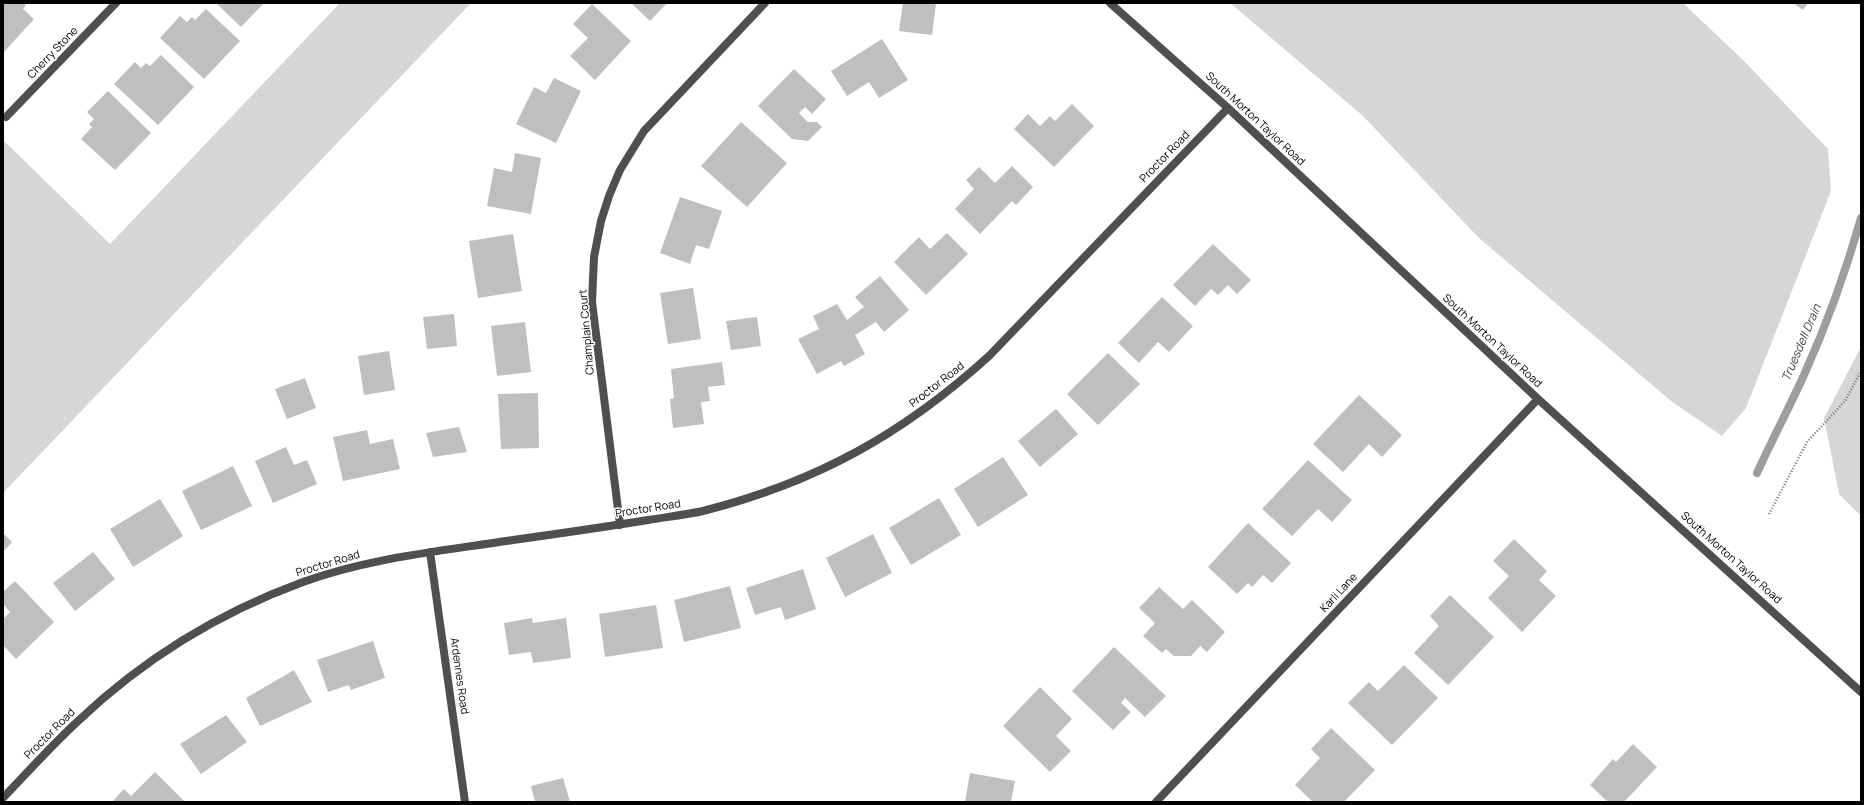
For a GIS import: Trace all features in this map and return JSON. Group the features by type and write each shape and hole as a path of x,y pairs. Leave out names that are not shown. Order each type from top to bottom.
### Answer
{"street":[{"name":"Cherry Stone","path":"6,117 116,3"},
{"name":"Champlain Court","path":"620,525 592,302 594,257 601,221 608,196 620,170 644,131 765,3"},
{"name":"South Morton Taylor Road","path":"1110,3 1228,108 1538,399 1861,692"},
{"name":"Proctor Road","path":"3,798 75,723 139,669 175,644 212,622 265,597 305,581 372,561 701,512 771,491 836,464 874,443 910,420 955,387 989,356 1228,108"},
{"name":"Karli Lane","path":"1156,802 1538,399"},
{"name":"Ardennes Road","path":"430,552 466,802"}],"path":[{"path":"1769,514 1807,442 1845,401 1861,371"}],"shaded area":[{"path":"340,3 471,3 3,493 3,140 110,244"},
{"path":"1230,3 1683,3 1743,60 1828,149 1831,191 1746,408 1722,436 1671,401 1479,238 1362,115"},
{"path":"1861,347 1861,516 1839,494 1824,418"}],"building":[{"path":"3,3 24,3 26,5 23,9 34,19 3,53"},
{"path":"216,3 264,3 241,27"},
{"path":"631,3 667,3 650,21"},
{"path":"903,3 936,3 932,35 899,31"},
{"path":"1793,3 1808,3 1803,10"},
{"path":"592,4 631,41 595,80 570,56 588,38 573,24"},
{"path":"206,9 240,41 204,79 160,38 180,16 187,22 192,17 195,20"},
{"path":"882,39 908,80 879,98 869,82 847,96 831,71"},
{"path":"161,55 194,87 158,125 114,84 135,62 141,68 146,63 150,66"},
{"path":"794,69 826,99 812,114 805,107 799,113 808,122 817,122 822,127 808,141 792,139 758,106"},
{"path":"554,78 581,91 556,143 516,124 534,87 546,93"},
{"path":"108,91 151,133 115,170 81,139 92,127 89,124 94,119 87,112"},
{"path":"1072,104 1094,126 1054,167 1014,129 1028,114 1040,126 1050,116 1055,121"},
{"path":"741,122 787,163 747,207 701,166"},
{"path":"515,153 541,158 531,214 487,206 494,168 512,172"},
{"path":"1012,166 1033,187 1016,205 1012,201 980,234 955,209 974,189 966,180 979,167 995,183"},
{"path":"680,197 722,211 709,249 696,245 690,264 660,253"},
{"path":"947,233 968,254 926,295 894,262 919,237 930,249"},
{"path":"513,234 522,291 478,298 469,241"},
{"path":"1213,244 1251,280 1237,294 1228,285 1218,295 1211,289 1195,306 1173,285"},
{"path":"880,276 909,310 884,332 876,322 855,335 865,354 844,366 841,361 817,374 798,339 819,329 813,316 837,304 847,320 864,307 855,297"},
{"path":"693,288 701,339 668,344 660,293"},
{"path":"1162,297 1193,326 1169,352 1158,342 1139,363 1118,343"},
{"path":"454,314 457,346 427,349 423,317"},
{"path":"757,317 761,346 731,350 726,321"},
{"path":"525,322 531,372 497,376 491,326"},
{"path":"389,351 395,390 364,395 358,356"},
{"path":"1108,353 1140,384 1098,425 1067,394"},
{"path":"722,362 725,385 708,387 710,401 701,402 704,424 673,428 670,399 674,398 671,369"},
{"path":"305,378 316,408 287,419 275,389"},
{"path":"538,393 539,448 501,449 498,394"},
{"path":"1359,395 1402,435 1382,457 1369,444 1343,472 1313,444"},
{"path":"1056,409 1078,434 1040,467 1018,441"},
{"path":"459,427 467,452 433,457 426,433"},
{"path":"367,430 370,444 393,439 400,469 343,481 333,437"},
{"path":"286,447 294,465 307,460 317,484 273,503 255,461"},
{"path":"1003,457 1028,495 978,527 954,489"},
{"path":"1308,460 1352,500 1332,522 1318,509 1292,536 1262,509"},
{"path":"233,466 252,506 201,530 182,491"},
{"path":"939,498 961,535 911,565 889,528"},
{"path":"160,499 183,536 133,567 110,529"},
{"path":"1248,523 1291,563 1272,583 1263,575 1252,587 1248,583 1237,594 1208,567"},
{"path":"3,533 12,542 3,552"},
{"path":"873,534 892,573 845,597 826,558"},
{"path":"1514,539 1547,571 1539,580 1556,596 1522,632 1488,598 1509,576 1493,561"},
{"path":"93,552 115,579 75,611 53,583"},
{"path":"803,569 816,609 785,620 781,607 755,615 746,588"},
{"path":"15,581 54,622 16,659 3,645 3,619 10,612 3,604 3,592"},
{"path":"730,586 741,628 684,642 674,600"},
{"path":"1159,587 1183,609 1192,600 1225,632 1207,652 1200,646 1191,656 1174,656 1166,649 1162,653 1143,636 1155,623 1139,608"},
{"path":"1450,595 1494,637 1448,685 1414,653 1439,626 1430,616"},
{"path":"656,605 663,648 605,657 599,614"},
{"path":"532,618 533,623 566,618 571,658 533,663 531,652 509,655 504,623"},
{"path":"373,641 385,678 351,690 349,685 328,692 317,660"},
{"path":"1114,647 1166,696 1145,717 1125,698 1121,703 1131,712 1113,730 1072,691"},
{"path":"1404,665 1438,698 1392,745 1348,703 1369,682 1378,691"},
{"path":"294,670 312,702 260,726 246,698"},
{"path":"1040,687 1072,719 1056,736 1071,751 1050,772 1003,726"},
{"path":"226,715 247,742 201,774 180,744"},
{"path":"1331,728 1375,770 1344,802 1313,802 1295,785 1320,758 1311,749"},
{"path":"1633,744 1657,767 1624,802 1608,802 1590,785 1613,759 1616,762"},
{"path":"155,772 185,802 112,802 124,789 131,796"},
{"path":"970,773 1015,781 1011,802 965,802"},
{"path":"563,778 570,802 535,802 531,786"}],"waterway":[{"name":"Truesdell Drain","path":"1757,473 1798,387 1828,317 1849,258 1861,218"}]}
